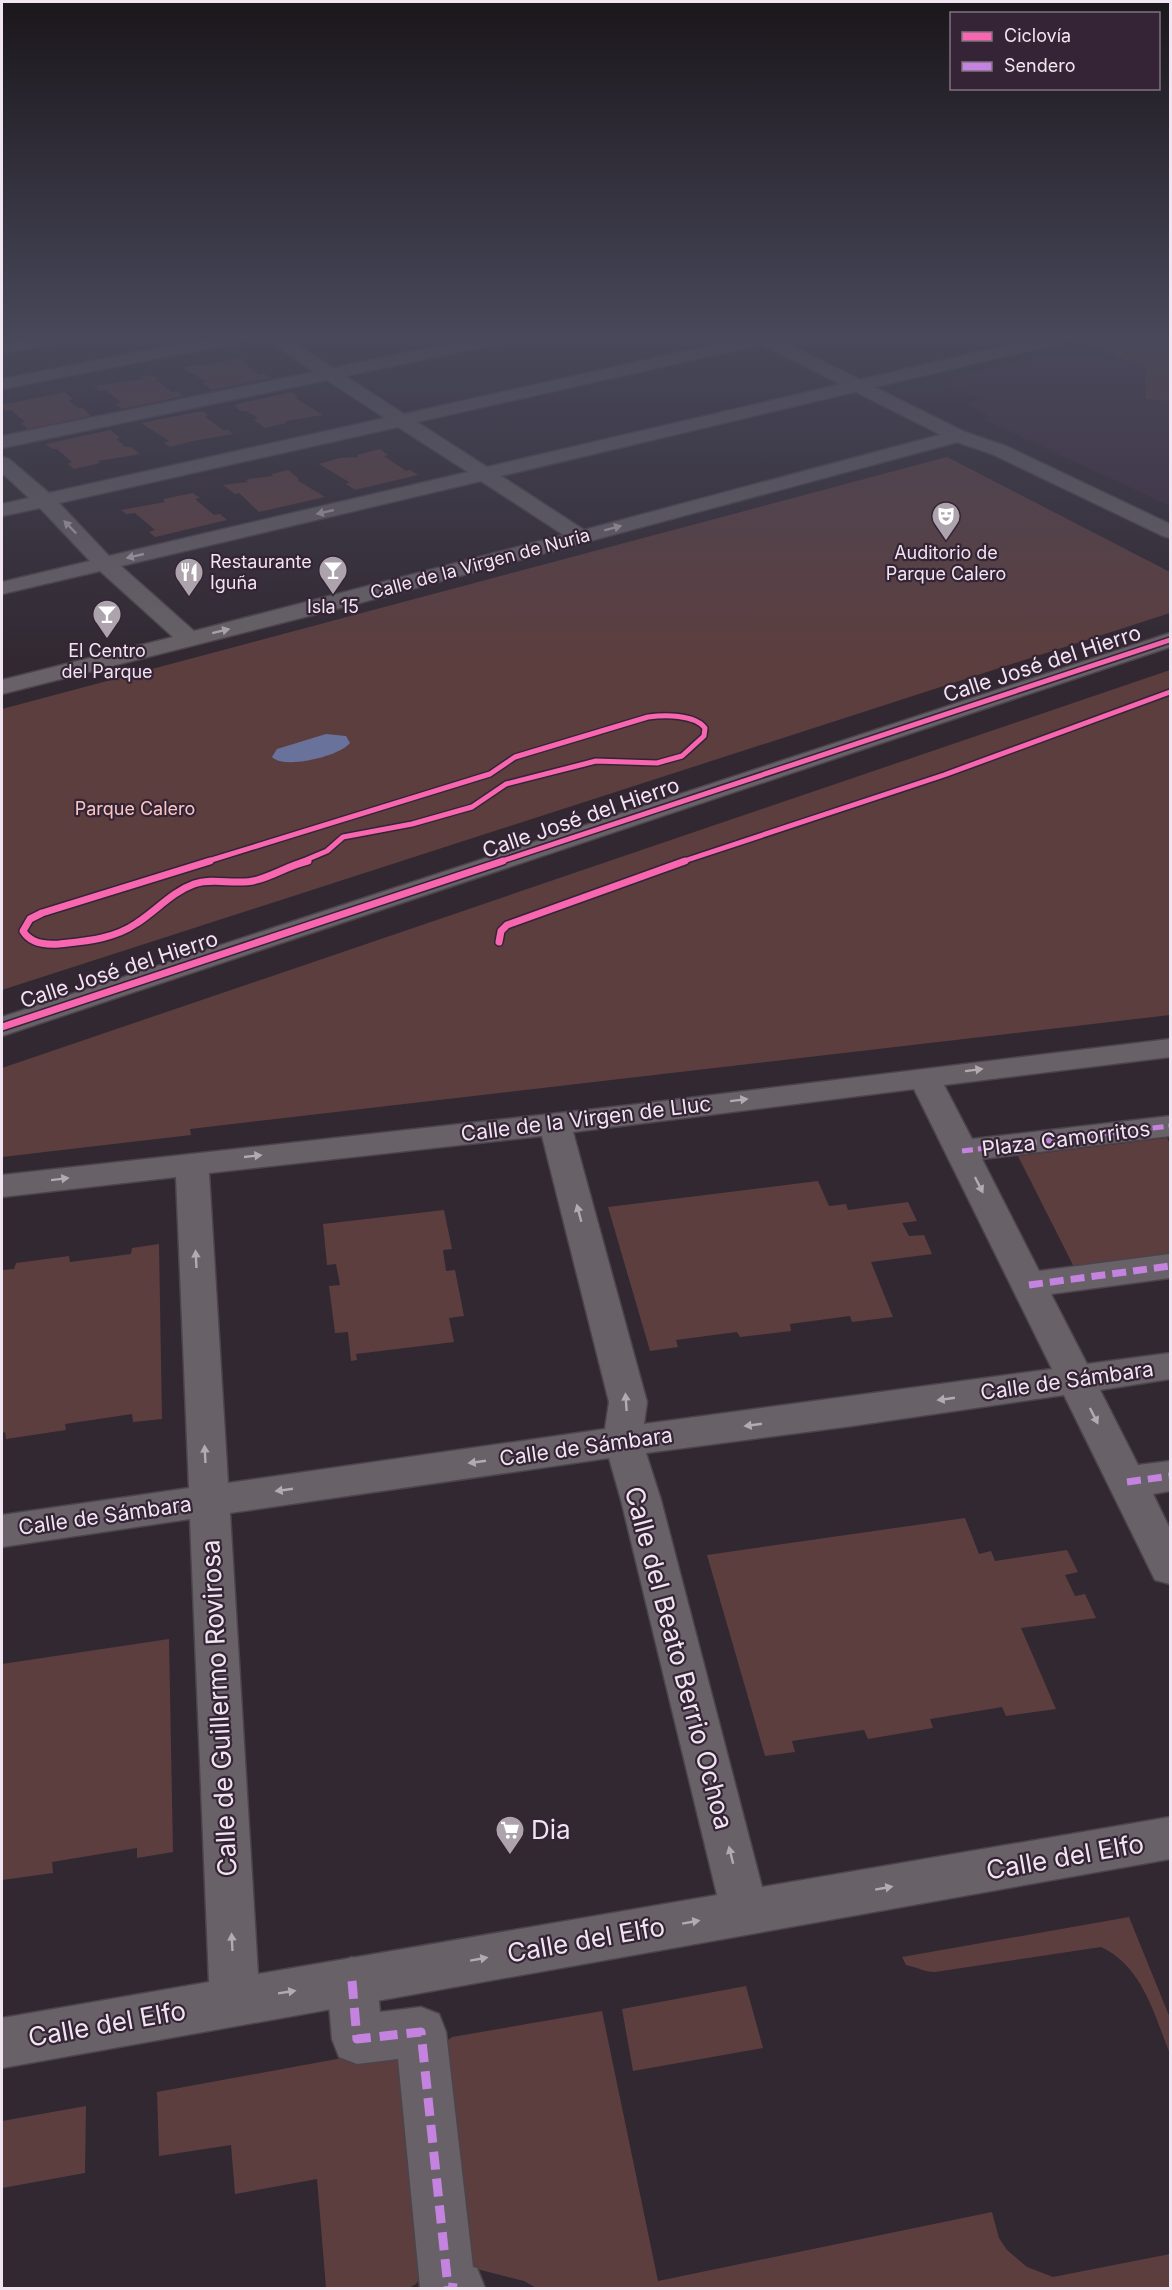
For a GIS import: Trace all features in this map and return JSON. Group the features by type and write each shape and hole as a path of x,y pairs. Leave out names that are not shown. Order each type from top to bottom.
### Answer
{"street":[{"path":"2,510 287,446"},
{"path":"442,446 581,537"},
{"path":"2,588 609,446"},
{"name":"Calle de la Virgen de Nuria","path":"2,687 581,537 921,446"},
{"path":"987,446 1170,532"},
{"path":"2,463 44,500 104,563 189,639"},
{"name":"Calle José del Hierro","path":"2,1027 1170,640"},
{"name":"Calle de la Virgen de Lluc","path":"2,1186 555,1124 1170,1048"},
{"path":"924,1077 1170,1568"},
{"name":"Calle del Beato Berrio Ochoa","path":"555,1124 628,1402 623,1441 641,1500 745,1912"},
{"name":"Plaza Camorritos","path":"962,1151 1170,1126"},
{"name":"Calle de Guillermo Rovirosa","path":"192,1163 207,1502 235,2001"},
{"path":"1029,1285 1170,1266"},
{"name":"Calle de Sámbara","path":"2,1531 623,1441 1077,1381 1170,1366"},
{"path":"1127,1482 1170,1476"},
{"name":"Calle del Elfo","path":"2,2043 1170,1838"},
{"path":"352,1982 357,2040 421,2032 450,2288"}],"shaded area":[{"path":"1041,446 1170,446 1170,506"}],"green space":[{"path":"48,446 125,446 131,447 140,454 98,461 100,463 74,469 68,464 72,462 57,449"},
{"path":"380,449 388,455 384,456 406,471 410,470 418,475 355,490 346,484 349,482 319,464 340,458 358,457 357,455"},
{"name":"Parque Calero","path":"947,457 1170,572 1170,613 2,990 2,709"},
{"path":"288,470 299,479 297,480 325,497 259,512 239,493 235,494 223,485 248,482 246,480 273,476 272,474"},
{"path":"193,493 200,498 195,499 214,515 220,514 227,520 155,537 149,532 155,530 135,513 126,514 121,510 165,502 163,499"},
{"path":"1170,670 1170,1015 190,1129 191,1135 2,1157 2,1068"},
{"path":"1167,1138 1170,1144 1170,1259 1076,1271 1018,1156"},
{"path":"818,1181 829,1206 846,1204 848,1210 908,1202 917,1221 902,1223 909,1236 924,1235 932,1254 871,1262 893,1317 852,1322 850,1316 790,1324 791,1331 740,1337 737,1332 676,1340 678,1347 650,1351 608,1207"},
{"path":"444,1210 452,1249 443,1250 446,1271 455,1270 464,1316 449,1318 454,1342 356,1354 357,1360 351,1361 348,1332 335,1333 329,1286 340,1285 336,1264 327,1265 323,1224"},
{"path":"159,1244 162,1419 133,1422 132,1414 65,1424 66,1430 6,1439 5,1432 2,1433 2,1270 14,1269 16,1263 69,1256 70,1262 131,1254 132,1248"},
{"path":"965,1518 979,1554 991,1551 995,1561 1067,1550 1078,1572 1065,1575 1075,1596 1085,1594 1096,1618 1021,1628 1056,1709 1006,1716 1002,1707 930,1719 933,1728 868,1739 864,1730 792,1741 795,1752 765,1756 707,1555"},
{"path":"169,1639 173,1852 137,1858 137,1848 52,1862 53,1873 2,1880 2,1664"},
{"path":"1129,1917 1170,2018 1170,2054 1152,2008 1137,1979 1115,1956 1101,1947 935,1972 906,1965 902,1957"},
{"path":"746,1986 763,2048 633,2071 622,2009"},
{"path":"602,2011 658,2281 992,2212 999,2238 1007,2250 1027,2267 1053,2277 1170,2254 1170,2288 536,2288 524,2281 469,2267 442,2045 452,2037"},
{"path":"391,2049 400,2054 426,2270 416,2284 409,2288 326,2288 317,2179 235,2194 231,2145 159,2156 157,2092"},
{"path":"86,2106 85,2173 2,2188 2,2121"}],"water":[{"path":"326,734 346,736 350,743 324,757 312,760 288,762 278,761 272,757 277,749"}],"marked path":[{"path":"962,1151 1170,1126"},
{"path":"1029,1285 1170,1266"},
{"path":"1127,1482 1170,1476"},
{"path":"352,1981 357,2039 421,2032 448,2287 457,2288"}],"cycle path":[{"path":"2,1027 1170,640"},
{"path":"499,942 501,931 507,925 716,850 780,831 944,775 1170,692"},
{"path":"668,715 701,723 705,728 704,736 682,756 657,763 596,761 506,784 472,807 412,824 343,837 327,851 308,861 293,864 256,881 196,883 175,893 136,924 103,939 55,944 36,942 27,938 23,931 30,919 42,913 490,774 515,757 648,717 668,715"}],"place":[{"name":"Auditorio de Parque Calero","path":"946,542"},
{"name":"Isla 15","path":"333,596"},
{"name":"Restaurante Iguña","path":"189,598"},
{"name":"El Centro del Parque","path":"107,640"},
{"name":"Dia","path":"510,1856"}]}
